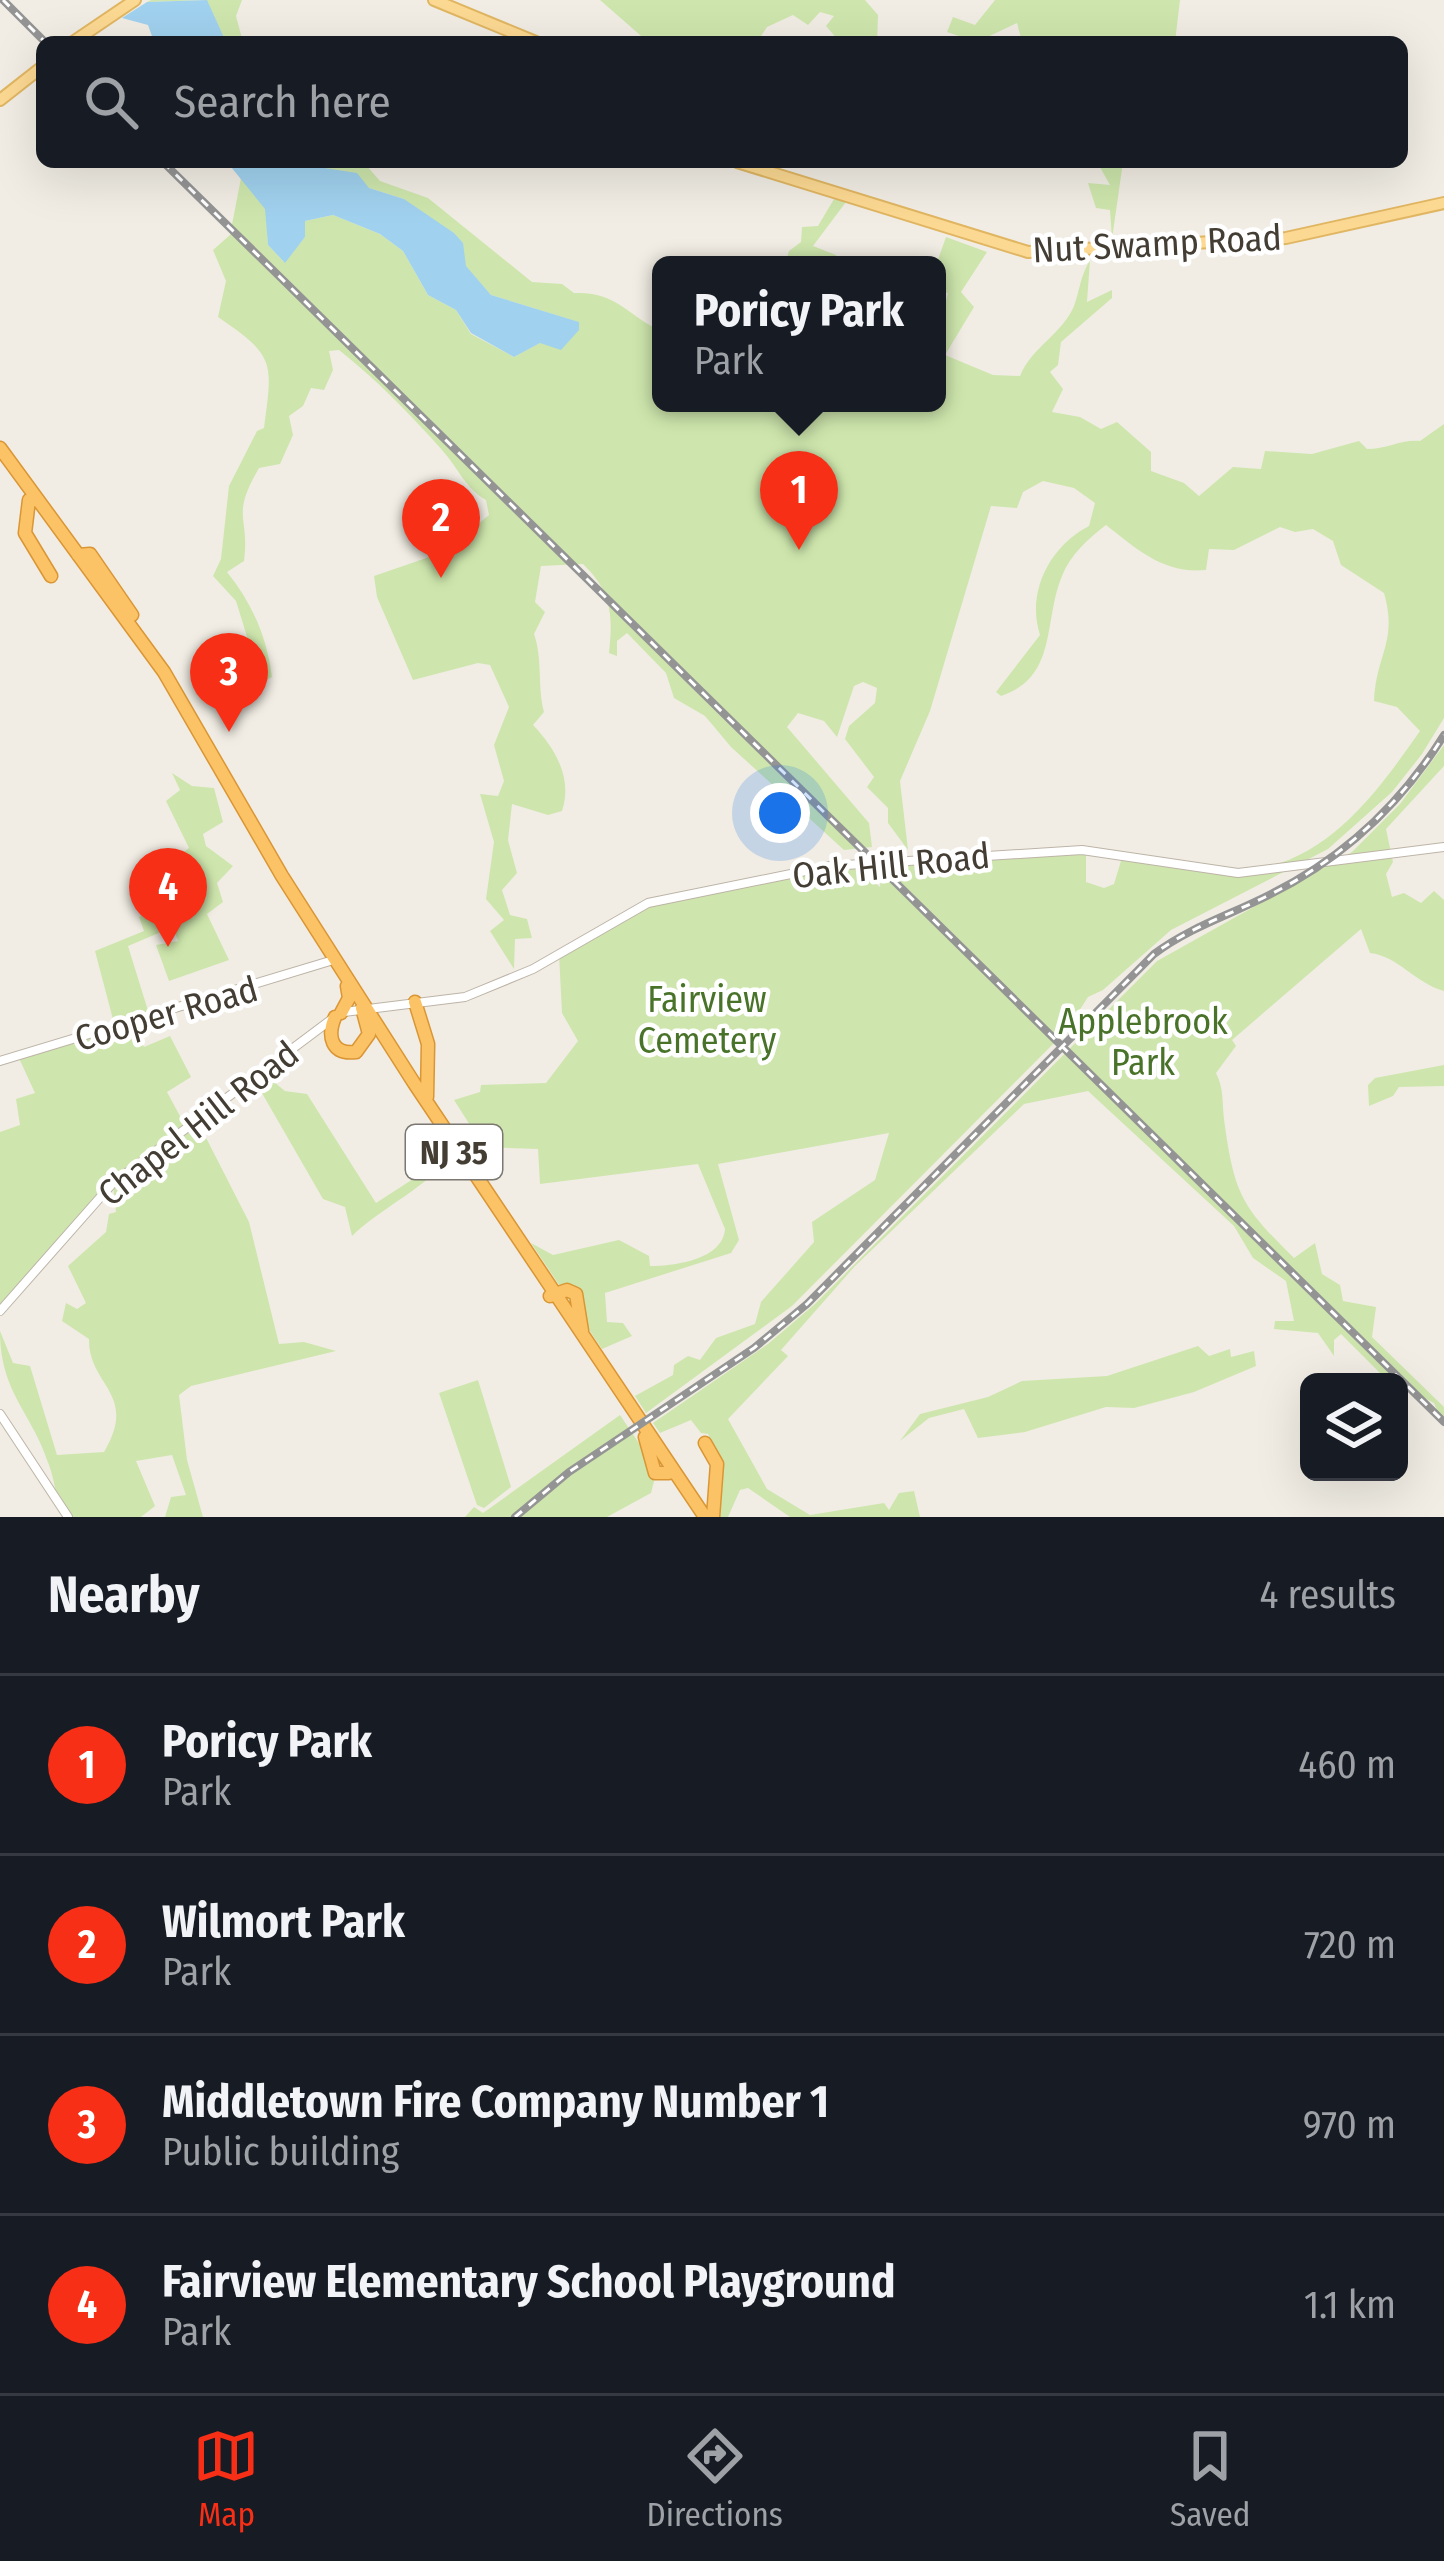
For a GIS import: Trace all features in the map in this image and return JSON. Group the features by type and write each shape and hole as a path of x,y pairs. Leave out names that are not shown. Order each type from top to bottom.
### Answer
{"highway":[{"name":"NJ 35","path":"0,448 78,556 92,556 131,613 137,633 364,1006 645,1437 655,1473 669,1473 705,1517"},
{"name":"NJ 35","path":"0,458 161,679 330,961 552,1295"},
{"path":"29,500 25,533 51,576"},
{"path":"347,986 349,998 329,1033 340,1051 356,1052 369,1034 364,1006"},
{"path":"416,1002 427,1036 425,1087 434,1114"},
{"path":"552,1295 569,1290 578,1297 583,1333 705,1517"},
{"path":"705,1443 717,1464 705,1517"}],"main road":[{"path":"82,36 135,0"},
{"path":"434,0 521,36"},
{"path":"0,100 36,72"},
{"name":"Nut Swamp Road","path":"756,168 1028,252 1286,238 1444,203"}],"street":[{"name":"Oak Hill Road","path":"364,1006 461,998 520,976 648,903 830,866 1082,850 1238,873 1444,847"},
{"name":"Cooper Road","path":"0,1061 330,961"},
{"name":"Chapel Hill Road","path":"0,1311 112,1184 338,1015 364,1006"},
{"path":"0,1414 68,1517"}],"green space":[{"path":"206,0 242,0 236,16 241,36 223,36"},
{"path":"600,0 865,0 878,15 877,36 835,36 826,26 834,16 820,12 808,25 793,15 767,27 761,36 641,36"},
{"path":"995,0 1180,0 1176,36 1020,36 1017,23 990,36 947,32 953,17 975,25"},
{"name":"Fairview Cemetery","path":"304,168 369,168 380,181 428,198 532,282 562,284 574,293 601,296 652,326 652,412 946,412 946,355 993,375 1020,376 1069,316 1090,260 1087,302 1112,290 1112,298 1061,342 1058,365 1050,372 1063,389 1052,412 1080,417 1101,429 1117,422 1151,452 1151,471 1184,483 1199,496 1233,467 1261,469 1265,451 1312,454 1359,441 1374,449 1420,441 1444,424 1444,718 1392,792 1328,849 1171,930 1103,990 1088,997 1067,1030 792,1306 646,1413 635,1396 673,1375 674,1365 688,1356 700,1360 716,1338 755,1324 761,1302 814,1242 812,1222 875,1180 889,1133 718,1164 739,1240 731,1253 605,1293 607,1322 623,1323 632,1336 602,1349 531,1243 553,1255 619,1240 649,1256 650,1266 661,1266 707,1254 725,1229 698,1164 540,1184 538,1149 484,1147 454,1100 480,1092 481,1085 546,1083 578,1041 562,1013 559,954 640,906 852,864 880,887 882,860 1086,850 1086,882 1104,888 1114,884 1123,854 1224,872 1258,869 1288,860 1339,828 1362,807 1420,731 1397,707 1374,701 1388,636 1384,593 1341,565 1333,541 1313,529 1295,532 1280,527 1234,550 1209,549 1206,570 1191,570 1152,558 1106,525 1065,568 1046,646 1032,676 1001,696 996,692 1040,635 1036,603 1045,572 1063,545 1089,526 1095,503 1074,488 1043,481 1023,492 1017,508 991,506 930,711 900,781 908,850 888,823 888,808 867,787 874,777 845,739 849,726 875,703 877,688 863,682 854,686 837,737 824,721 798,713 787,727 869,823 872,847 844,850 731,747 705,716 674,698 666,673 627,633 617,641 617,656 609,653 608,605 600,584 583,564 541,566 535,602 545,612 534,634 544,712 533,725 560,764 565,799 562,811 548,815 512,804 508,840 517,873 502,890 510,915 527,919 532,938 515,939 514,969 490,931 504,920 486,899 494,842 480,794 498,796 504,781 494,745 509,707 490,665 478,663 413,680 377,597 374,576 470,543 469,532 489,515 486,500 380,385 339,350 329,351 333,370 324,390 311,388 303,406 289,416 293,435 280,464 259,468 250,484 243,507 244,561 227,572 251,608 272,677 261,682 236,601 213,576 221,559 229,486 257,431 264,428 269,388 260,352 218,317 226,281 213,250 230,235 241,178 266,209 268,245 284,262 305,237 305,221 333,215 380,234 403,251 428,295 456,310 471,334 514,357 578,322 491,295 404,199"},
{"path":"1100,168 1122,168 1112,239 1110,210 1096,208 1088,183 1110,185"},
{"path":"834,199 846,202 813,246 836,256 788,256 801,242 802,227 818,226"},
{"path":"946,237 987,252 961,292 974,307 946,353 946,256 939,256"},
{"name":"Applebrook Park","path":"1444,745 1444,766 1386,829 1393,862 1386,874 1392,897 1404,893 1421,903 1434,891 1444,900 1444,991 1370,953 1361,929 1232,1040 1236,1046 1216,1073 1232,1165 1251,1211 1294,1258 1315,1243 1322,1274 1340,1285 1343,1301 1376,1307 1372,1337 1444,1407 1444,1427 1434,1403 1408,1390 1408,1373 1380,1373 1341,1334 1334,1340 1334,1356 1318,1333 1274,1329 1275,1321 1294,1321 1286,1281 1253,1258 1234,1226 1088,1091 1024,1104 855,1266 781,1350 788,1356 728,1419 767,1489 810,1515 884,1503 889,1510 899,1493 914,1491 920,1517 790,1517 748,1488 740,1490 728,1517 716,1517 717,1453 708,1434 701,1433 691,1420 660,1433 653,1423 768,1344 815,1304 1157,961 1352,852 1400,804"},
{"path":"172,773 192,786 214,788 223,822 203,834 206,846 233,866 217,883 223,902 207,914 229,960 169,981 156,945 178,941 173,927 128,946 150,1017 131,1024 144,1047 170,1036 191,1077 167,1092 187,1129 198,1122 249,1222 279,1344 304,1342 336,1351 191,1386 179,1395 187,1460 203,1517 165,1517 171,1497 186,1495 172,1455 136,1461 155,1506 141,1517 68,1517 42,1447 5,1371 0,1331 13,1363 30,1366 57,1455 104,1452 113,1432 114,1403 96,1368 89,1339 62,1321 66,1303 77,1309 86,1303 68,1266 106,1232 109,1214 116,1212 113,1186 0,1311 0,1132 20,1125 16,1099 35,1093 18,1056 115,1027 95,951 144,931 139,917 165,904 150,876 189,848 166,801 180,790"},
{"path":"1444,1065 1444,1086 1399,1087 1393,1096 1369,1106 1368,1085 1375,1078"},
{"path":"264,1074 285,1091 307,1094 376,1203 447,1157 432,1176 352,1236 345,1207 323,1199 255,1081"},
{"path":"1198,1346 1209,1356 1230,1349 1231,1357 1254,1351 1256,1366 1194,1392 1134,1408 1106,1407 1025,1432 978,1438 964,1409 929,1418 900,1441 920,1414 988,1397 1022,1381 1107,1376"},
{"path":"478,1380 511,1487 484,1508 477,1505 439,1393"},
{"path":"620,1415 657,1470 651,1493 607,1517 465,1517 474,1507 483,1513"}],"water":[{"path":"207,0 223,36 152,36 148,25 122,18 147,2"},
{"path":"232,168 324,168 357,173 369,188 404,199 454,233 463,243 466,266 491,295 579,322 579,330 561,350 540,343 514,357 471,333 456,310 428,295 403,251 380,234 333,215 305,221 305,237 285,263 268,245 265,209"}],"railway":[{"path":"3,0 39,36"},
{"path":"169,168 1444,1422"},
{"path":"515,1517 569,1472 754,1348 807,1304 1154,954 1296,881 1345,847 1409,784 1444,735"}],"place":[{"name":"Poricy Park","path":"799,550"},
{"name":"Wilmort Park","path":"441,578"},
{"name":"Middletown Fire Company Number 1","path":"229,732"},
{"name":"Fairview Elementary School Playground","path":"168,947"}]}
